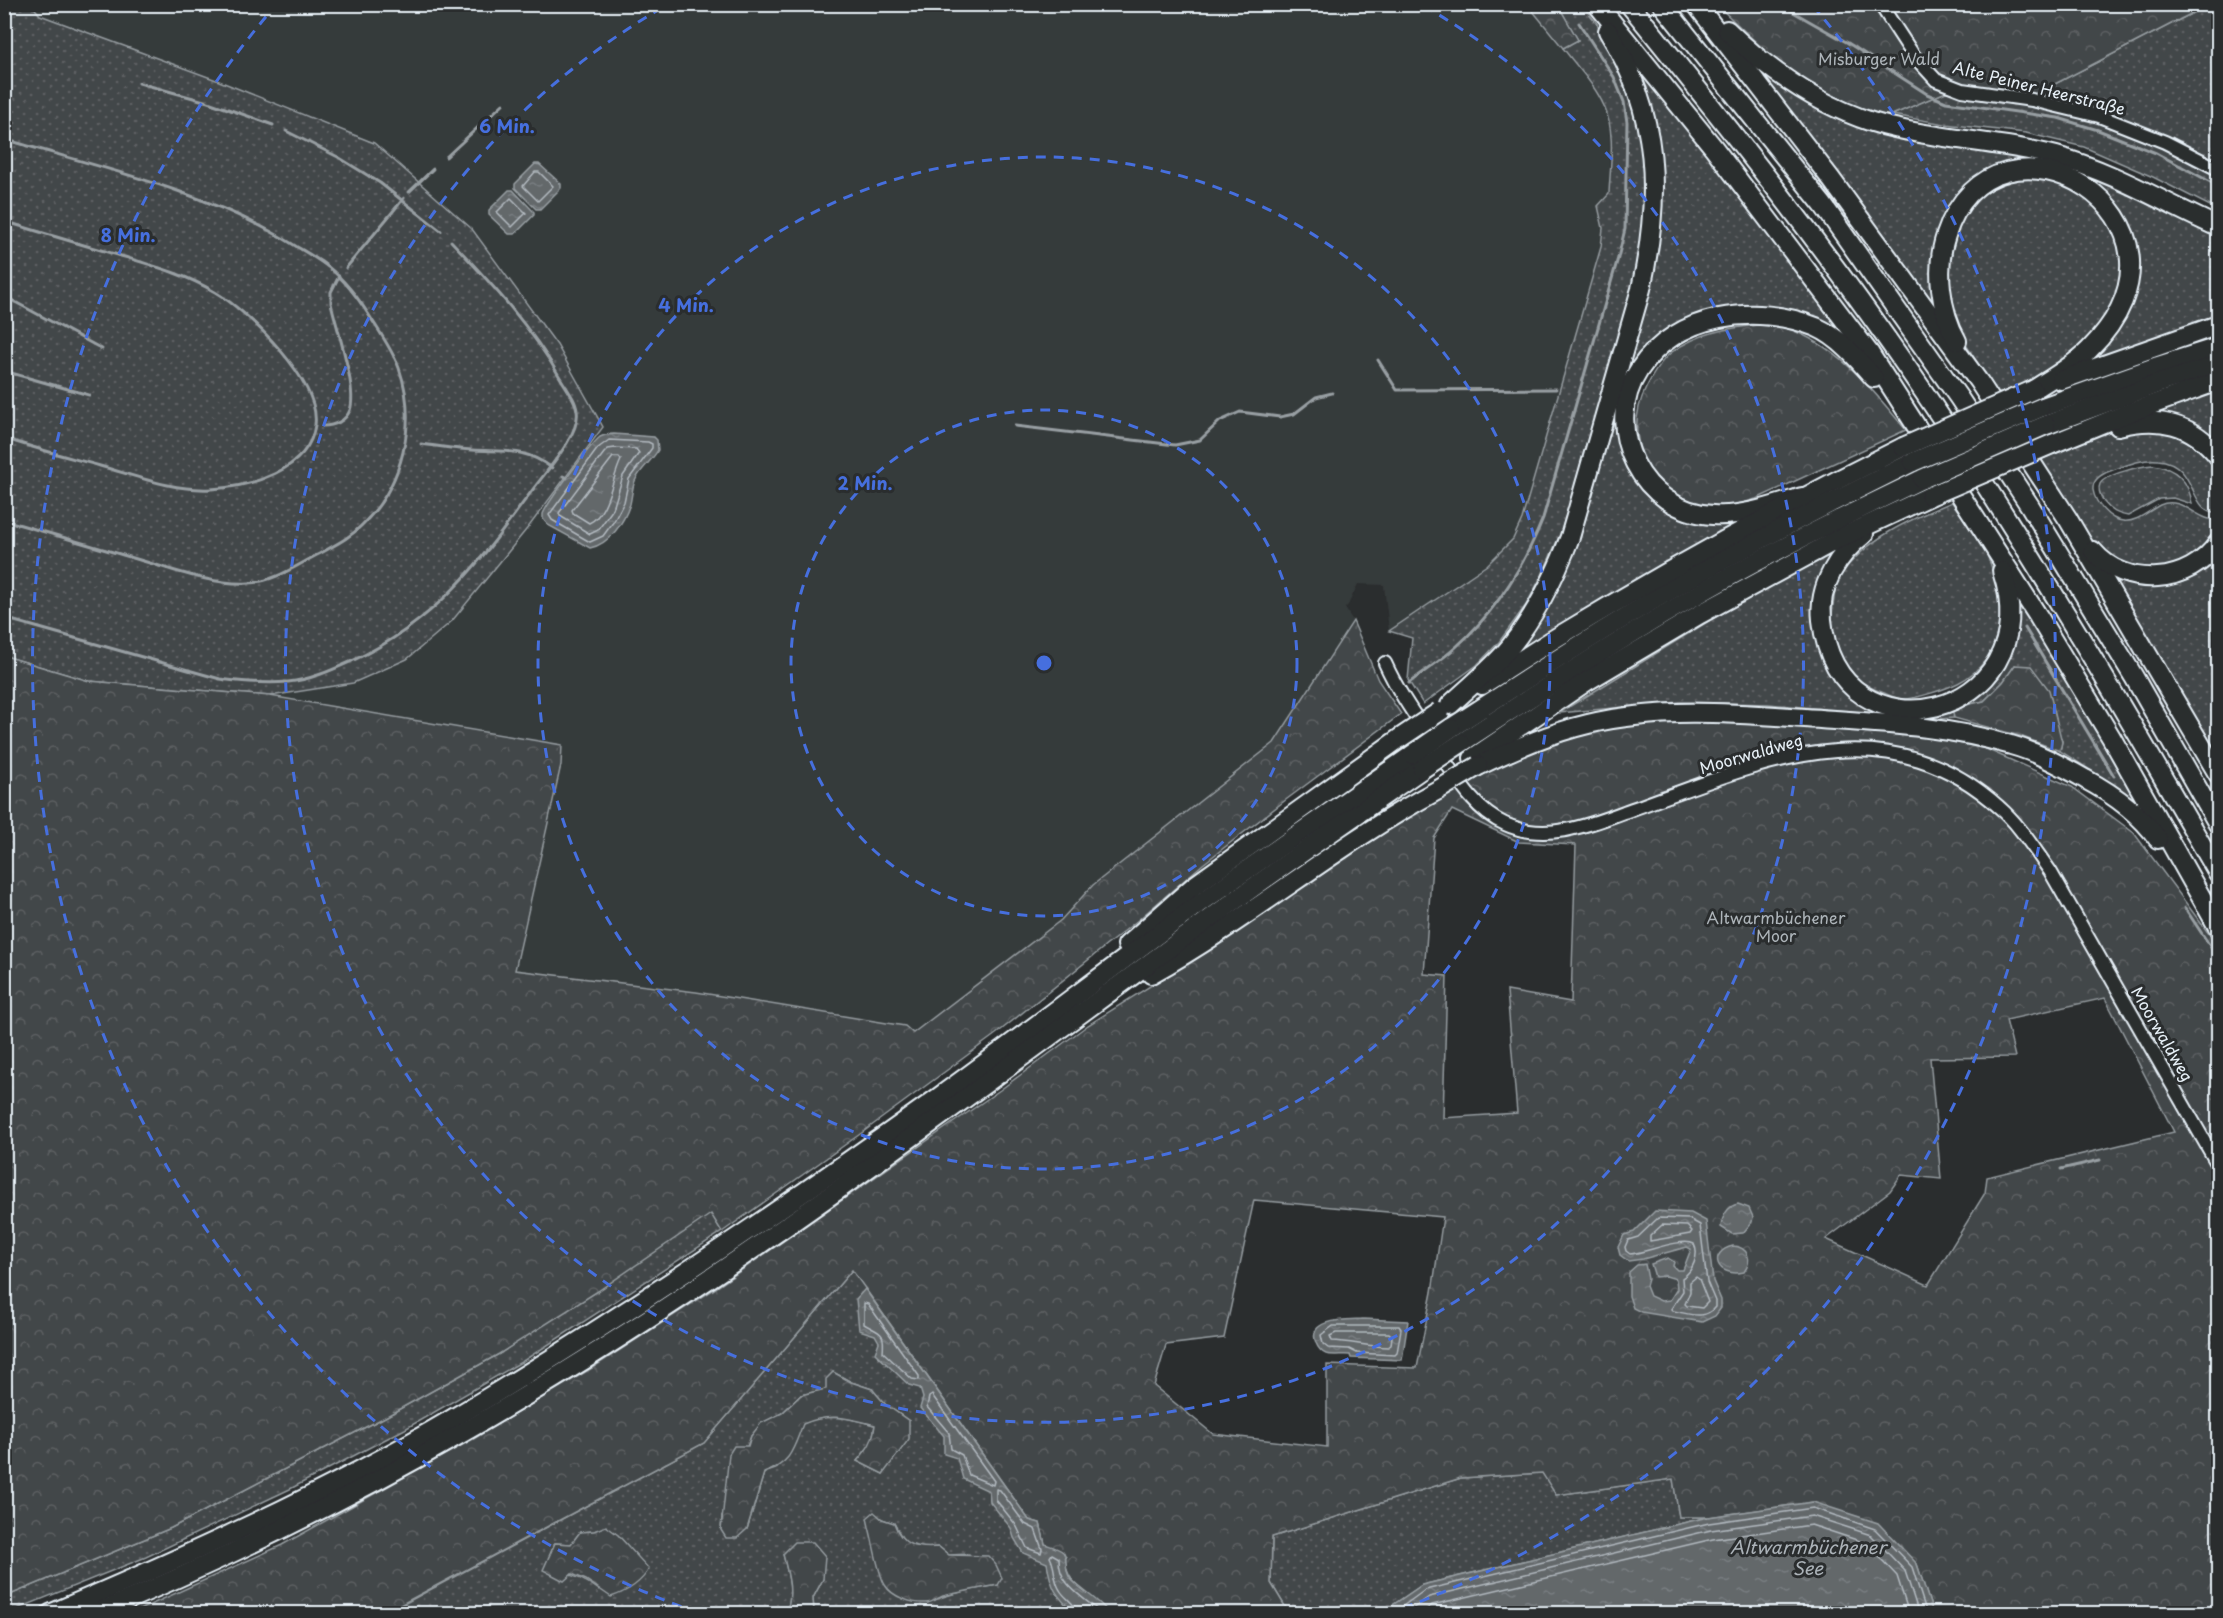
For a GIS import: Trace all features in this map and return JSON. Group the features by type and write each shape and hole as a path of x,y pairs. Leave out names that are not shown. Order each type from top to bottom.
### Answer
{"highway":[{"path":"1444,708 1508,649 1543,600 1558,570 1570,537 1628,334 1650,248 1654,182 1652,155 1646,128 1630,72 1592,4"},
{"path":"1597,4 1714,148 1870,354 2038,616 2218,927"},
{"path":"1629,4 1733,132 1873,320 1938,413 2117,700 2218,873"},
{"path":"1662,4 1823,205 1959,398 2036,516 2134,677 2218,824"},
{"path":"1696,4 1831,179 1979,382 2068,519 2218,774"},
{"path":"1702,4 1750,52 1794,86 1832,107 1874,122 1923,133 2018,148 2083,165 2136,186 2218,227"},
{"path":"50,1614 223,1539 326,1487 449,1421 599,1330 727,1246 942,1094 1206,899 1417,762 1567,652 1683,582 1814,511 1908,454 2033,390 2076,361 2104,334 2116,315 2124,298 2130,263 2123,231 2108,205 2096,193 2063,174 2045,170 2007,172 1973,191 1960,205 1950,222 1943,244 1940,265 1945,310 1954,337 1979,382"},
{"path":"1916,427 1862,363 1838,342 1817,328 1789,319 1759,315 1727,316 1704,322 1663,344 1638,371 1631,387 1624,419 1629,453 1636,469 1648,485 1665,500 1687,511 1712,515 1735,515 1802,497 1908,454 2218,347"},
{"path":"2033,390 2218,326"},
{"path":"1456,735 1692,598 1826,525 1922,479 2046,425 2162,382 2218,365"},
{"path":"1091,1006 1192,951 1313,867 1475,762 1587,681 1701,614 1838,539 1930,496 2123,415 2218,381"},
{"path":"2061,440 2133,422 2155,421 2177,425 2194,433 2210,445 2218,456"},
{"path":"1958,492 2117,700"},
{"path":"1038,1023 1194,886 1400,738 1557,637 1802,497"},
{"path":"1909,507 1850,545 1838,560 1829,577 1822,599 1823,635 1829,655 1851,686 1869,699 1888,707 1925,710 1947,705 1962,697 1978,686 1991,672 2003,649 2010,607 1996,553"},
{"path":"2068,519 2095,554 2111,566 2133,575 2155,578 2172,577 2201,561 2218,543"},
{"path":"1475,762 1535,740 1589,724 1641,715 1692,712 1919,726 1980,736 2013,745 2043,757 2097,785 2125,803 2148,825 2201,907 2218,927"},
{"path":"94,1614 232,1553 384,1477 460,1435 608,1345 819,1203 1091,1006 1417,762"}],"street":[{"name":"Alte Peiner Heerstraße","path":"1880,4 1914,56 1936,80 1962,90 2031,100 2099,116 2165,142 2218,169"},
{"name":"Moorwaldweg","path":"1385,663 1395,685 1474,800 1492,818 1507,825 1537,832 1576,828 1768,762 1833,750 1855,749 1902,756 1940,768 1965,780 2000,807 2024,834 2050,871 2218,1165"}],"shaded area":[{"path":"32,5 1528,5 1599,95 1605,107 1610,139 1609,195 1598,206 1603,228 1601,247 1522,519 1513,539 1505,549 1487,565 1389,631 1384,585 1358,584 1345,608 1353,621 1274,743 1093,885 1061,920 913,1033 905,1026 696,992 515,970 561,765 562,745 270,696 353,683 407,659 452,621 530,525 603,427 374,143 219,81 39,15"}],"green space":[{"path":"4,5 32,5 40,15 219,81 374,143 472,229 557,345 603,427 530,525 452,621 407,659 353,683 270,696 89,681 5,656"},
{"path":"1528,5 1558,5 1578,40 1563,48"},
{"path":"1558,5 1582,5 1596,22 1618,60 1638,129 1648,183 1643,247 1614,361 1560,534 1542,575 1526,605 1499,642 1477,665 1423,704 1408,680 1412,638 1389,631 1487,565 1513,539 1522,519 1601,247 1603,228 1598,206 1609,194 1610,127 1608,116 1596,91 1563,48 1578,40"},
{"name":"Misburger Wald","path":"1717,5 2208,5 2016,104 1948,91 1892,115 1876,115 1800,84"},
{"path":"2208,5 2218,5 2218,210 2153,177 2084,147 2026,133 1945,124 1892,115 1948,91 2016,104"},
{"path":"1620,39 1846,334 1737,310 1634,365 1630,472 1643,489 1746,520 1499,670 1536,618 1658,220"},
{"path":"1745,58 1786,89 1984,148 2086,171 2218,233 2218,318 2090,361 2130,293 2113,202 2098,188 2082,178 2065,170 2045,165 1960,198 1935,306 1885,236"},
{"path":"2039,175 2078,187 2116,229 2123,271 2111,311 2068,361 2017,389 2016,387 1997,394 1963,340 1950,305 1947,249 1970,203 2001,182"},
{"path":"1758,325 1786,328 1805,336 1838,357 1867,384 1906,430 1756,499 1734,506 1709,506 1687,500 1668,489 1653,474 1642,455 1637,434 1638,412 1646,388 1664,359 1692,340 1713,332"},
{"path":"2218,387 2218,444 2180,418 2151,413"},
{"path":"2117,428 2176,429 2218,464 2218,512 2208,511 2202,506 2180,470 2171,463 2158,460 2140,461 2110,471 2098,478 2093,486 2094,495 2100,505 2118,520 2133,520 2160,505 2172,503 2184,506 2218,522 2218,533 2215,540 2193,561 2141,572 2098,549 2086,535 2038,461 2066,449 2065,445"},
{"path":"2153,465 2169,469 2185,482 2192,504 2173,498 2159,499 2128,516 2109,508 2099,489 2103,480 2124,471"},
{"path":"1952,502 1984,548 1993,573 1998,591 1999,609 1994,643 1986,658 1974,672 1958,683 1921,696 1899,699 1856,678 1840,656 1832,630 1836,584 1850,563 1862,551 1890,531"},
{"path":"1830,553 1819,582 1814,614 1817,636 1829,666 1887,710 1980,689 2013,587 2150,815 2108,781 2060,751 2062,741 2015,665 2003,682 1984,701 1953,707 1954,718 1939,719 1768,704 1680,702 1559,713 1769,584"},
{"path":"2218,561 2211,663 2218,732 2218,766 2098,563 2116,573 2210,565"},
{"path":"1353,621 1378,680 1401,714 1203,864 1138,920 996,1034 863,1132 722,1232 711,1214 598,1291 499,1354 385,1417 171,1528 5,1597 5,656 89,681 270,696 562,745 561,765 515,970 696,992 905,1026 913,1033 1061,920 1093,885 1274,743"},
{"path":"2015,665 2031,666 2049,690 2062,742 2060,751 2020,736 1954,718 1952,708 1984,701 2003,682"},
{"name":"Altwarmbüchener Moor","path":"1692,718 1917,734 1986,749 2072,787 2134,833 2218,946 2218,1613 1933,1613 1917,1564 1813,1502 1709,1517 1679,1517 1673,1479 1556,1495 1542,1473 1461,1478 1272,1537 1271,1583 1289,1613 1108,1613 1074,1582 1067,1570 1066,1557 1045,1544 1040,1523 1029,1520 852,1270 704,1443 385,1613 338,1613 309,1606 310,1613 130,1614 282,1545 475,1438 592,1368 713,1290 1000,1090 1088,1025 1249,924 1413,812 1481,771 1545,743 1590,730","holes":["1452,810 1519,842 1576,845 1571,1002 1507,991 1517,1113 1443,1118 1447,976 1424,974 1434,838","2105,998 2174,1132 1987,1177 1985,1193 1928,1285 1826,1239 1890,1191 1901,1175 1941,1179 1930,1058 2015,1057 2006,1020","1254,1200 1443,1217 1432,1292 1417,1368 1327,1365 1327,1447 1213,1434 1154,1386 1166,1345 1224,1338"]},
{"path":"711,1213 722,1232 523,1361 405,1429 290,1489 146,1557 5,1614 5,1597 171,1528 385,1417 499,1354"},
{"path":"852,1270 1108,1613 814,1613 813,1598 823,1579 783,1554 790,1591 786,1613 514,1614 471,1606 458,1609 457,1613 385,1614 704,1443","holes":["833,1372 851,1382 872,1389 885,1404 909,1421 883,1474 857,1461 872,1442 875,1425 846,1418 820,1417 802,1424 776,1469 764,1473 747,1529 721,1529 722,1516 751,1436 762,1423 782,1413 801,1395 826,1389","874,1513 894,1523 905,1543 925,1548 939,1547 949,1555 969,1554 998,1585 953,1594 927,1603","606,1527 618,1535 648,1569 599,1590 573,1576 544,1570 555,1543 571,1544 580,1532"]},
{"path":"833,1372 851,1382 872,1389 885,1404 909,1421 909,1439 883,1474 857,1461 873,1436 875,1425 847,1418 830,1417 803,1424 786,1460 764,1473 747,1529 737,1538 726,1538 721,1530 729,1454 734,1446 748,1446 751,1436 761,1423 782,1413 801,1395 826,1389 826,1379"},
{"path":"1543,1473 1556,1495 1673,1479 1679,1517 1708,1517 1422,1585 1381,1613 1289,1613 1271,1583 1272,1537 1461,1478"},
{"path":"874,1512 882,1519 894,1523 901,1537 911,1544 939,1547 949,1555 988,1556 996,1565 1002,1578 998,1585 943,1596 928,1603 903,1599 888,1589 882,1580 867,1518"},
{"path":"606,1526 618,1535 649,1569 633,1586 611,1597 586,1580 572,1574 564,1581 543,1570 555,1543 571,1544 580,1532 594,1531"},
{"path":"795,1542 813,1542 825,1556 823,1579 813,1598 814,1613 786,1613 790,1591 783,1554"},
{"path":"471,1606 514,1613 457,1613 458,1609"}],"water":[{"path":"535,164 539,164 561,184 561,188 540,209 536,209 515,188 515,184"},
{"path":"509,190 513,190 534,212 534,215 515,234 509,234 489,215 489,210"},
{"path":"614,434 654,437 657,440 658,450 637,477 630,504 620,525 604,542 590,548 548,525 543,519 543,514 560,487 595,442 602,436"},
{"path":"1738,1204 1749,1208 1753,1217 1752,1222 1743,1233 1732,1234 1721,1227 1728,1209"},
{"path":"1655,1211 1691,1213 1706,1221 1713,1281 1721,1300 1721,1308 1715,1316 1702,1322 1641,1312 1633,1308 1629,1296 1629,1272 1637,1265 1645,1264 1648,1279 1646,1286 1650,1296 1661,1301 1670,1300 1677,1289 1676,1279 1666,1276 1655,1277 1651,1264 1668,1258 1674,1262 1673,1266 1677,1270 1683,1270 1691,1249 1687,1247 1628,1261 1620,1255 1618,1247 1624,1235 1634,1232"},
{"path":"1733,1246 1742,1249 1748,1255 1748,1263 1744,1272 1727,1271 1718,1264 1720,1253"},
{"path":"865,1289 1029,1520 1040,1523 1045,1544 1063,1552 1070,1578 1101,1604 1108,1613 1074,1613 1055,1591 1047,1563 1023,1553 1011,1528 990,1502 989,1491 963,1479 957,1458 944,1454 944,1436 920,1408 923,1398 920,1388 909,1385 875,1353 879,1342 875,1335 859,1330 856,1299"},
{"path":"1339,1320 1408,1321 1402,1360 1329,1355 1318,1347 1315,1335 1317,1328 1323,1324"},
{"name":"Altwarmbüchener See","path":"1813,1502 1878,1523 1917,1564 1933,1613 1381,1613 1422,1585 1708,1517"}],"waterway":[{"path":"1779,4 1848,43 1927,94 1946,102 2058,118 2098,130 2156,153 2218,186"},
{"path":"1409,683 1451,652 1483,619 1507,587 1527,553 1543,518 1618,258 1625,229 1627,122 1624,102 1614,77 1579,23"},
{"path":"139,83 208,102 273,125"},
{"path":"446,157 503,104"},
{"path":"286,131 338,157 380,183 441,231"},
{"path":"4,139 190,195 261,226 319,260 350,289 388,345 399,368 405,389 407,410 403,452 397,472 376,509 357,530 342,541 267,580 249,583 209,580 4,520"},
{"path":"409,192 433,169"},
{"path":"346,268 404,198"},
{"path":"4,221 168,270 215,292 246,315 295,369 307,389 314,408 315,425 310,441 302,454 289,465 259,480 211,489 183,488 155,482 4,438"},
{"path":"4,618 220,679 271,683 304,679 352,661 409,628 433,608 455,587 495,541 562,451 577,420 573,399 537,342 496,290 451,241"},
{"path":"323,426 343,420 350,410 352,400 349,373 331,303 331,292 339,276"},
{"path":"4,296 102,349"},
{"path":"4,334 8,326"},
{"path":"1378,360 1397,390 1556,389"},
{"path":"4,371 89,395"},
{"path":"1015,426 1175,445 1200,440 1220,421 1240,412 1280,417 1294,414 1316,397 1332,393"},
{"path":"421,444 466,450 514,452 542,461 552,468"},
{"path":"563,476 567,478"},
{"path":"2025,628 2114,776"},
{"path":"2185,908 2218,958"},
{"path":"2061,1169 2100,1160"}]}
